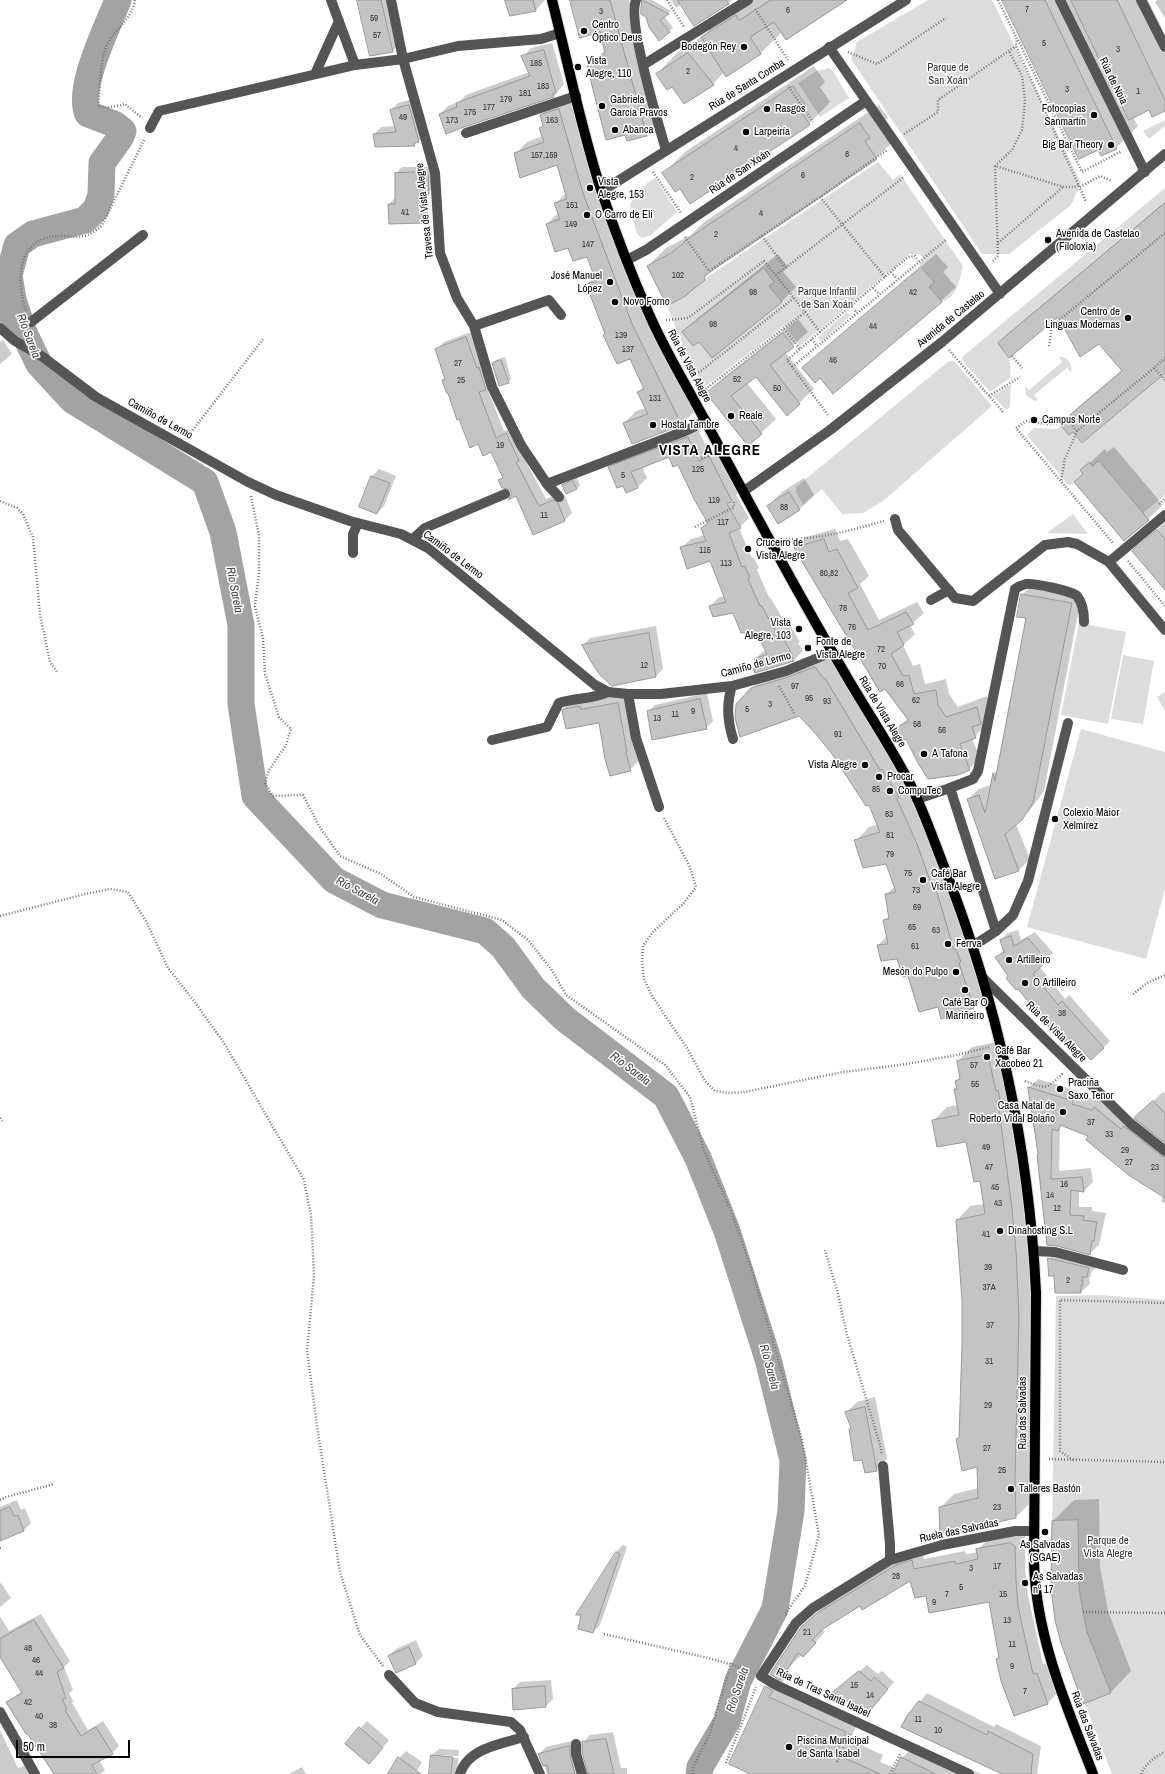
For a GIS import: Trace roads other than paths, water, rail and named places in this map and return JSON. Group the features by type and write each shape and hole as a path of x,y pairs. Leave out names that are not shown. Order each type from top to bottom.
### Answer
{"main road":[{"name":"Rúa de Vista Alegre","path":"552,0 602,191 649,316 672,363 706,421 768,539 832,652 895,757 917,799 973,946 1002,1045"},
{"name":"Rúa das Salvadas","path":"1002,1045 1023,1156 1034,1251 1036,1293 1034,1531 1036,1596 1044,1641 1059,1687 1093,1774"}],"street":[{"path":"331,0 355,64"},
{"name":"Travesa de Vista Alegre","path":"391,0 403,59 435,173 440,253 457,298 474,326 492,387 521,445 547,484 559,497"},
{"path":"636,0 633,13 643,65 666,150"},
{"name":"Rúa de Santa Comba","path":"602,191 906,0"},
{"name":"Rúa de Noia","path":"1060,0 1145,172"},
{"path":"1141,0 1165,48"},
{"path":"643,65 688,37 751,3"},
{"path":"315,74 339,21"},
{"path":"150,128 159,111 355,64 403,59 458,46 541,39 560,33"},
{"path":"829,47 1000,294"},
{"path":"466,133 576,96"},
{"name":"Rúa de San Xoán","path":"627,260 646,250 866,101"},
{"name":"Avenida de Castelao","path":"744,491 830,430 942,342 1165,154"},
{"path":"29,318 144,235"},
{"path":"474,326 550,300 561,315"},
{"name":"Camiño de Lermo","path":"0,328 15,341 43,357 96,396 248,482 276,495 358,523 392,532 413,540 428,548 595,685 608,692 628,694 661,694 732,686 786,671 832,652"},
{"path":"547,484 685,431 706,421"},
{"path":"413,540 425,528 505,494"},
{"path":"1109,562 1165,515"},
{"path":"895,519 898,530 955,598 973,601 1045,545 1057,542 1068,542 1077,544 1109,562 1165,629"},
{"path":"353,554 353,534 358,523"},
{"path":"917,799 973,779 978,771 1015,589 1028,584 1070,592 1076,596 1081,603 1084,613 1084,622"},
{"path":"931,600 949,590"},
{"path":"732,686 729,695 727,715 728,726 733,738"},
{"path":"492,740 547,727 559,703 591,699 608,692"},
{"path":"628,694 634,730 659,807"},
{"path":"973,946 996,931 1013,915 1028,881 1068,723"},
{"path":"950,788 996,931"},
{"name":"Rúa de Vista Alegre","path":"983,978 1130,1124 1165,1151"},
{"path":"1034,1251 1055,1252 1123,1270"},
{"path":"883,1466 890,1560"},
{"name":"Ruela das Salvadas","path":"890,1560 942,1545 1015,1531 1034,1531"},
{"name":"Rúa de Tras Santa Isabel","path":"890,1560 813,1608 796,1623 761,1676 969,1774"},
{"path":"389,1675 415,1703 438,1712 506,1720 515,1725 524,1737 540,1774"},
{"path":"0,1712 35,1774"},
{"path":"460,1774 468,1760 477,1752 524,1737"},
{"path":"576,1744 576,1754 582,1774"}],"waterway":[{"name":"Río Sarela","path":"118,0 95,57 86,89 85,103 88,114 114,124 123,131 120,138 102,163 101,195 96,209 85,220 33,234 17,245 9,275 13,300 24,333 39,364 72,400 205,482 223,532 241,625 241,704 255,796 334,880 382,905 485,931 503,947 533,988 565,1019 666,1096 698,1158 727,1231 768,1359 793,1460 791,1511 775,1609 738,1681 727,1721 700,1767 699,1774"},
{"path":"0,309 16,329 24,333"}],"place":[{"name":"Centro Óptico Deus","path":"584,31"},
{"name":"Bodegón Rey","path":"744,47"},
{"name":"Vista Alegre, 110","path":"578,67"},
{"name":"Gabriela García Pravos","path":"602,106"},
{"name":"Rasgos","path":"767,109"},
{"name":"Fotocopias Sanmartín","path":"1094,115"},
{"name":"Abanca","path":"615,130"},
{"name":"Larpeiría","path":"746,132"},
{"name":"Big Bar Theory","path":"1111,145"},
{"name":"Vista Alegre, 153","path":"590,188"},
{"name":"O Carro de Eli","path":"587,215"},
{"name":"Avenida de Castelao (Filoloxía)","path":"1048,240"},
{"name":"José Manuel López","path":"610,282"},
{"name":"Novo Forno","path":"615,302"},
{"name":"Centro de Linguas Modernas","path":"1128,318"},
{"name":"Reale","path":"731,416"},
{"name":"Campus Norte","path":"1034,420"},
{"name":"Hostal Tambre","path":"653,425"},
{"name":"Cruceiro de Vista Alegre","path":"748,549"},
{"name":"Vista Alegre, 103","path":"799,629"},
{"name":"Fonte de Vista Alegre","path":"808,648"},
{"name":"A Tafona","path":"924,754"},
{"name":"Vista Alegre","path":"865,765"},
{"name":"Procar","path":"879,777"},
{"name":"CompuTec","path":"890,791"},
{"name":"Colexio Maior Xelmírez","path":"1055,819"},
{"name":"Café Bar Vista Alegre","path":"923,880"},
{"name":"Ferrva","path":"948,944"},
{"name":"Artilleiro","path":"1009,960"},
{"name":"Mesón do Pulpo","path":"956,972"},
{"name":"O Artilleiro","path":"1025,983"},
{"name":"Café Bar O Mariñeiro","path":"965,990"},
{"name":"Café Bar Xacobeo 21","path":"987,1057"},
{"name":"Praciña Saxo Tenor","path":"1060,1089"},
{"name":"Casa Natal de Roberto Vidal Bolaño","path":"1063,1112"},
{"name":"Dinahosting S.L","path":"1000,1231"},
{"name":"Talleres Bastón","path":"1011,1489"},
{"name":"As Salvadas (SGAE)","path":"1045,1532"},
{"name":"As Salvadas nº 17","path":"1025,1583"},
{"name":"Piscina Municipal de Santa Isabel","path":"789,1747"}],"district":[{"name":"VISTA ALEGRE","path":"710,451"}],"park label":[{"name":"Parque de San Xoán","path":"948,74"},
{"name":"Parque Infantil de San Xoán","path":"827,298"},
{"name":"Parque de Vista Alegre","path":"1108,1547"}]}
